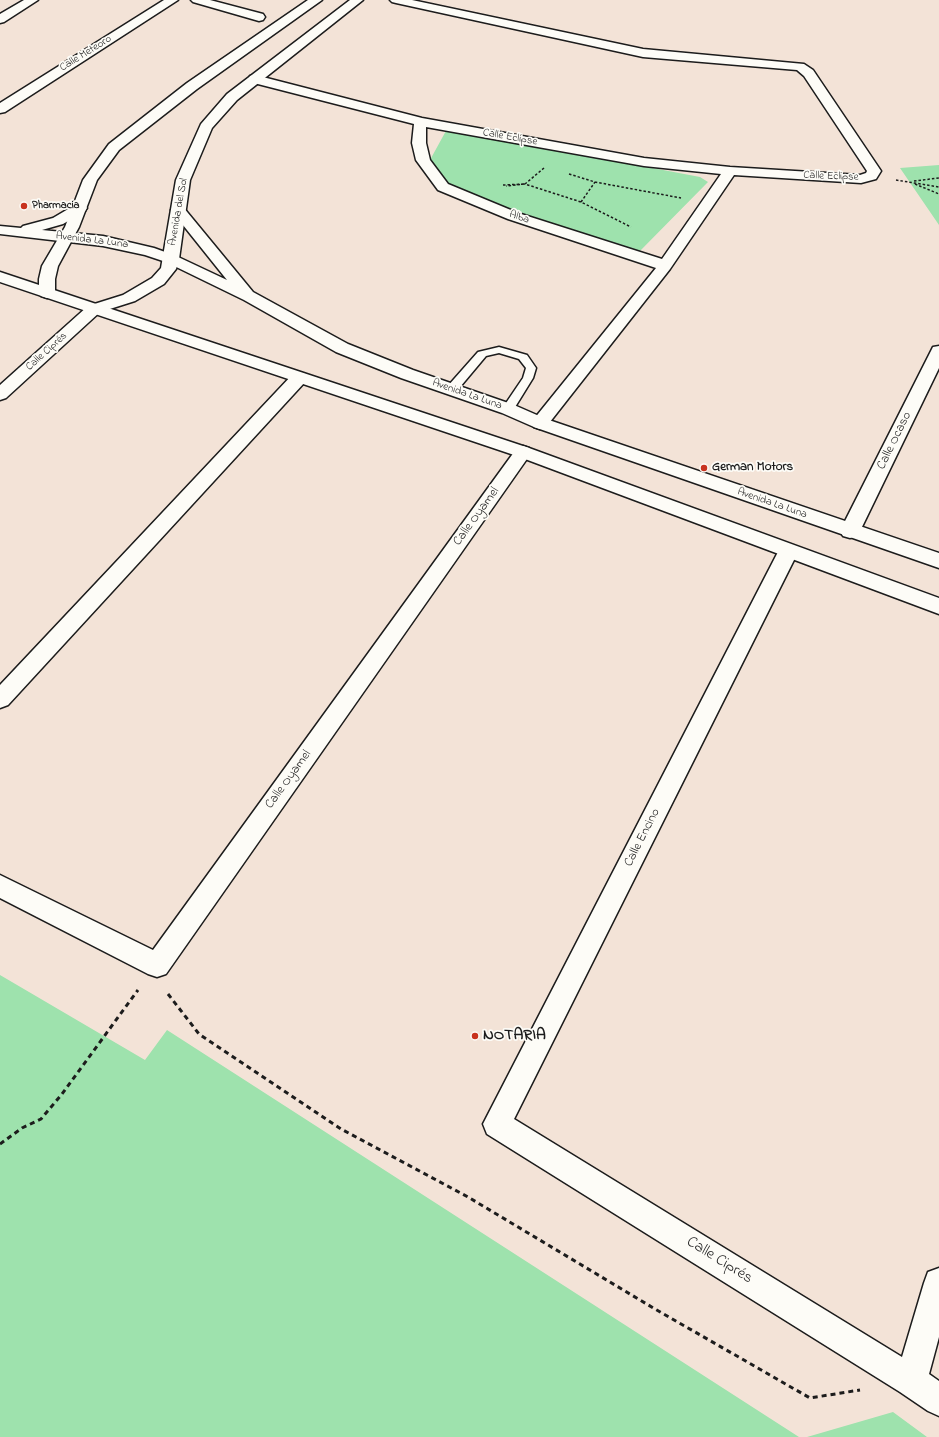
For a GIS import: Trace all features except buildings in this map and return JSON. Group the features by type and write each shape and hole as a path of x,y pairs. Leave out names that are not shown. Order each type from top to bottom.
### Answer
{"street":[{"path":"0,18 32,0"},
{"name":"Calle Meteoro","path":"0,108 172,0"},
{"path":"197,0 259,17"},
{"path":"48,293 48,273 54,258 66,238 80,208 90,180 114,147 192,86 302,20 316,0"},
{"name":"Avenida del Sol","path":"94,309 129,298 151,286 163,276 171,259 183,180 206,127 232,97 357,0"},
{"name":"Calle Eclipse","path":"256,79 421,122 644,162 730,171 861,179 871,176 874,171 809,73 800,67 643,53 396,0"},
{"path":"302,20 324,26"},
{"name":"Alba","path":"421,122 419,129 419,143 424,160 443,187 513,216 639,256 665,266"},
{"path":"540,423 665,266 730,171"},
{"path":"6,231 49,224 65,218 80,208"},
{"path":"178,210 250,297"},
{"name":"Avenida La Luna","path":"6,231 117,243 139,248 171,259 250,297 342,348 406,374 508,409 540,423 939,561"},
{"path":"0,277 523,452 788,552 939,606"},
{"name":"Calle Ciprés","path":"0,394 94,309"},
{"name":"Calle Ocaso","path":"850,531 939,351"},
{"path":"0,699 299,378"},
{"name":"Calle Oyamel","path":"157,966 523,452"},
{"name":"Calle Encino","path":"497,1124 788,552"},
{"path":"0,886 157,966"},
{"name":"Calle Ciprés","path":"497,1124 911,1380 939,1400"},
{"path":"911,1380 939,1283"}],"lane":[{"path":"451,390 482,354 499,350 523,357 531,368 528,378 508,409"}],"path":[{"path":"455,192 525,184 546,167 560,147"},
{"path":"910,182 939,178 924,180"},
{"path":"581,202 595,182"},
{"path":"910,182 939,187"},
{"path":"910,182 939,194"},
{"path":"503,185 525,184 581,202 655,239 639,256"},
{"path":"0,1144 22,1128 41,1119 62,1094 157,966"},
{"path":"157,966 167,992 199,1034 341,1129 468,1197 655,1309 810,1398 862,1390"}],"green space":[{"path":"447,129 700,177 708,182 639,252 516,215 447,186 430,160"},
{"path":"939,165 939,225 900,168"},
{"path":"0,975 145,1060 167,1030 799,1437 0,1437"},
{"path":"893,1412 927,1437 807,1437"}],"place":[{"name":"Pharmacia","path":"24,206"},
{"name":"German Motors","path":"704,468"},
{"name":"NOTARIA","path":"475,1036"}]}
